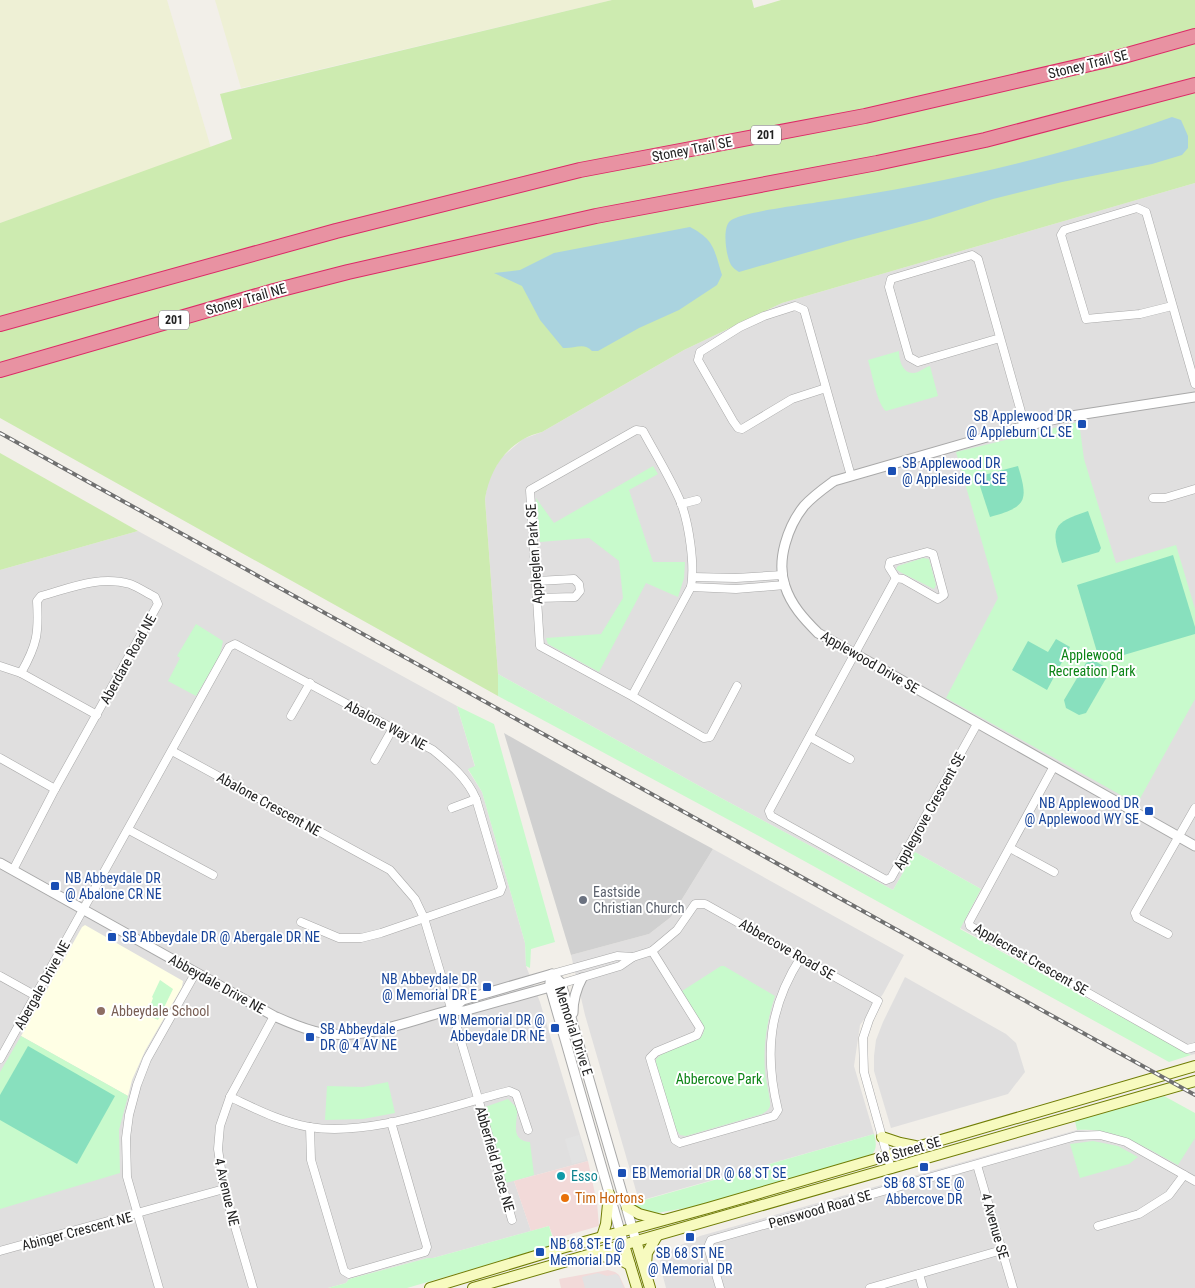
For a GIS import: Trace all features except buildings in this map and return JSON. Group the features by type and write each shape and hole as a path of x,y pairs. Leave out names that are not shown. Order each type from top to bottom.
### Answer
{"highway":[{"name":"Stoney Trail SE","path":"0,324 336,231 580,170 866,116 1120,57 1195,36"},
{"name":"Stoney Trail NE","path":"0,370 274,291 348,272 596,216 985,140 1195,85"}],"main road":[{"name":"68 Street SE","path":"430,1288 1195,1066"},
{"name":"68 Street SE","path":"473,1288 1195,1081"},
{"path":"882,1136 900,1143 919,1147"},
{"path":"602,1237 606,1224 609,1194"},
{"path":"627,1207 639,1214 662,1221"},
{"path":"646,1273 647,1253 657,1236"},
{"name":"Memorial Drive E","path":"636,1241 650,1288"},
{"name":"Memorial Drive E","path":"624,1244 637,1288"},
{"path":"587,1254 613,1258 630,1265"}],"street":[{"path":"1172,306 1140,314 1086,319 1061,235 1064,230 1137,208 1146,212 1195,384"},
{"path":"1000,338 918,362 909,358 889,286 891,279 976,256 978,259 1025,426"},
{"path":"826,388 792,399 742,429 738,428 698,360 700,352 740,327 764,316 796,306 804,310 851,476"},
{"name":"Applewood Drive SE","path":"1195,397 1065,416 834,481 818,492 804,506 787,537 783,557 785,585 793,603 805,620 818,633 1195,846"},
{"name":"Appleglen Park SE","path":"636,430 643,432 682,504 690,545 693,578 632,696 540,646 530,490 636,430"},
{"path":"1153,498 1165,498 1195,489"},
{"path":"682,504 698,500"},
{"path":"927,552 933,554 944,595 938,599 903,579 896,578 889,567 890,562 927,552"},
{"path":"693,578 783,575"},
{"path":"736,578 736,589"},
{"name":"Applegrove Crescent SE","path":"896,578 769,811 771,816 886,880 891,878 977,724"},
{"path":"537,580 574,579 579,584 580,591 575,597 538,598"},
{"name":"Aberdare Road NE","path":"13,870 55,789 158,604 155,597 131,585 115,582 94,582 41,596 37,602 39,627 33,652 21,673"},
{"path":"690,587 736,589 785,585"},
{"name":"Abalone Way NE","path":"172,751 229,647 235,644 433,750 455,768 472,790 502,887 500,892 424,918"},
{"path":"0,666 21,673 97,714"},
{"path":"291,716 310,683"},
{"path":"632,696 704,738 710,737 737,686"},
{"path":"375,760 393,728"},
{"path":"810,737 850,759"},
{"path":"83,911 172,751"},
{"name":"Abalone Crescent NE","path":"172,751 390,870 415,899 424,918 450,1010"},
{"path":"0,758 55,789"},
{"name":"Applecrest Crescent SE","path":"1054,766 969,922 970,926 1187,1049 1195,1047"},
{"path":"452,808 476,799"},
{"path":"1168,934 1137,918 1136,913 1195,808"},
{"path":"129,830 213,875"},
{"path":"1010,848 1054,872"},
{"name":"Abbeydale Drive NE","path":"0,863 274,1016 302,1028 322,1033 346,1035 370,1032 450,1010 464,1011 550,986"},
{"name":"Abbercove Road SE","path":"652,951 677,930 695,904 705,904 878,1001 863,1038 863,1052 864,1072 882,1136"},
{"name":"Abergale Drive NE","path":"0,1059 83,911"},
{"path":"302,922 339,938 361,938 424,918"},
{"path":"552,974 617,956 633,956 652,951 700,1028 696,1035 656,1052 650,1058 674,1140 680,1143 774,1116 778,1110 772,1084 770,1051 774,1020 789,976 801,957"},
{"path":"550,986 620,966 633,956"},
{"path":"196,972 147,1059 137,1085 129,1115 126,1138 127,1177 137,1213 224,1189"},
{"name":"Abbeydale Drive NE","path":"450,1010 463,1000 552,974"},
{"name":"Memorial Drive E","path":"552,974 561,984 573,1020 636,1241"},
{"name":"Memorial Drive E","path":"552,974 550,986 624,1244"},
{"path":"0,976 36,996"},
{"path":"573,1020 573,1002 576,988 582,978"},
{"name":"Abberfield Place NE","path":"450,1010 478,1098 512,1220"},
{"name":"4 Avenue NE","path":"253,1288 219,1167 220,1126 230,1097 274,1016"},
{"path":"230,1097 270,1116 310,1127 347,1128 391,1122 509,1090 516,1094 528,1130"},
{"path":"310,1127 311,1160 344,1271 350,1274 425,1252 427,1247 391,1122"},
{"name":"Penswood Road SE","path":"720,1288 708,1247 712,1240 1076,1136 1100,1135 1126,1142 1195,1181"},
{"path":"882,1136 891,1169"},
{"name":"4 Avenue SE","path":"977,1165 1013,1288"},
{"path":"1098,1226 1138,1214 1168,1195 1184,1175"},
{"name":"Abinger Crescent NE","path":"0,1251 137,1213 159,1288"},
{"path":"870,1288 1002,1250"},
{"path":"919,1274 923,1288"}],"shaded area":[{"path":"0,0 167,0 211,148 0,223"},
{"path":"215,0 612,0 241,88"},
{"path":"1195,183 1195,1054 1191,1055 960,928 981,889 915,852 893,890 721,798 498,674 485,499 492,473 501,458 523,439 542,432 684,350 782,303"},
{"path":"138,531 457,706 475,767 468,770 482,792 525,943 526,966 540,1002 588,1161 514,1181 531,1231 349,1279 346,1283 328,1288 0,1288 0,570"},
{"path":"504,733 713,849 671,917 649,934 571,955"},
{"path":"713,849 904,955 883,994 860,1025 854,1066 874,1134 639,1201 585,1015 571,955 649,934 671,917"},
{"name":"Abbeydale School","path":"85,925 183,981 182,987 145,1051 132,1080 128,1096 21,1036 82,927"},
{"path":"905,977 1006,1034 1016,1043 1025,1072 1008,1094 891,1128 874,1071 874,1056 876,1040 883,1022"},
{"path":"1077,1130 1107,1131 1122,1135 1136,1142 1195,1138 1195,1288 666,1288 661,1269 660,1255 700,1236"},
{"path":"579,1135 586,1160 572,1164 565,1139"},
{"path":"588,1161 597,1203 599,1226 554,1239 549,1226 531,1231 514,1181"},
{"path":"608,1270 619,1275 625,1288 561,1288 559,1279"},
{"path":"598,1273 607,1276 616,1274 619,1276 624,1288 585,1288 582,1277"}],"green space":[{"path":"612,0 752,0 754,8 781,0 1195,0 1195,183 782,303 684,350 542,432 520,441 503,456 491,476 485,499 498,696 0,418 0,223 232,139 220,94"},
{"path":"899,351 901,364 909,372 918,372 930,366 938,396 886,411 877,395 868,360"},
{"name":"Applewood Recreation Park","path":"1079,422 1084,459 1116,563 1176,545 1195,609 1195,699 1137,804 946,698 998,598 956,452"},
{"path":"0,453 138,531 0,570"},
{"path":"653,466 658,474 629,490 653,562 685,562 684,578 678,597 646,583 599,672 548,644 546,638 601,634 623,598 619,561 589,538 540,542 536,498 554,523"},
{"path":"1018,466 1023,488 1022,501 1011,510 990,517 978,480 980,476"},
{"path":"1088,511 1101,548 1099,552 1062,563 1056,542 1055,534 1057,528 1067,519"},
{"path":"1173,555 1195,627 1195,634 1100,662 1077,585"},
{"path":"923,558 929,559 936,585 934,589 896,569 898,566"},
{"path":"196,624 223,641 220,655 196,696 168,681 180,658 177,656"},
{"path":"1056,639 1070,647 1047,690 1012,670 1028,641 1048,652"},
{"path":"1095,661 1105,667 1108,675 1086,713 1079,715 1066,708 1064,700 1086,663"},
{"path":"498,674 721,798 893,890 915,852 981,889 960,929 1191,1055 1169,1062 757,835 498,696"},
{"path":"457,706 494,724 555,942 531,949 530,968 526,966 525,943 482,792 468,769 475,766"},
{"name":"Abbercove Park","path":"721,966 775,996 765,1042 765,1075 770,1106 762,1114 686,1136 680,1135 676,1129 656,1059 663,1053 699,1039 702,1036 704,1031 702,1024 682,991"},
{"path":"160,980 173,989 158,1020 147,1015 152,997"},
{"path":"21,1036 128,1096 119,1130 120,1173 0,1209 0,1072"},
{"path":"28,1046 115,1096 77,1164 0,1120 0,1095"},
{"path":"388,1082 395,1113 363,1119 325,1120 327,1086 363,1087"},
{"path":"1164,1096 1195,1113 1195,1138 1178,1165 1118,1135 1091,1130 1077,1130 1075,1121"},
{"path":"508,1099 517,1108 516,1130 519,1138 530,1142 534,1175 506,1183 485,1107"},
{"path":"874,1134 875,1149 870,1156 703,1205 657,1213 637,1208 634,1203"},
{"path":"1093,1141 1118,1146 1138,1157 1129,1164 1080,1178 1070,1144"},
{"path":"549,1226 554,1242 552,1246 407,1288 328,1288 346,1283 349,1279"}],"water":[{"path":"1172,117 1181,120 1188,136 1188,148 1182,155 1152,164 1062,182 993,199 930,219 739,272 729,261 725,236 730,221 736,218 772,209 908,187 997,168 1085,145"},
{"path":"690,227 709,241 715,252 722,275 717,285 679,310 639,328 598,351 592,351 582,346 563,348 540,320 522,286 494,273 520,270 554,253"}],"railway":[{"path":"0,433 1195,1095"}],"place":[{"name":"SB Applewood DR @ Appleburn CL SE","path":"1082,424"},
{"name":"SB Applewood DR @ Appleside CL SE","path":"892,471"},
{"name":"NB Applewood DR @ Applewood WY SE","path":"1149,811"},
{"name":"NB Abbeydale DR @ Abalone CR NE","path":"55,886"},
{"name":"Eastside Christian Church","path":"583,900"},
{"name":"SB Abbeydale DR @ Abergale DR NE","path":"112,937"},
{"name":"NB Abbeydale DR @ Memorial DR E","path":"487,987"},
{"name":"Abbeydale School","path":"101,1011"},
{"name":"WB Memorial DR @ Abbeydale DR NE","path":"555,1028"},
{"name":"SB Abbeydale DR @ 4 AV NE","path":"310,1037"},
{"name":"SB 68 ST SE @ Abbercove DR","path":"924,1167"},
{"name":"EB Memorial DR @ 68 ST SE","path":"622,1173"},
{"name":"Esso","path":"561,1176"},
{"name":"Tim Hortons","path":"565,1198"},
{"name":"SB 68 ST NE @ Memorial DR","path":"690,1237"},
{"name":"NB 68 ST E @ Memorial DR","path":"540,1252"}]}
